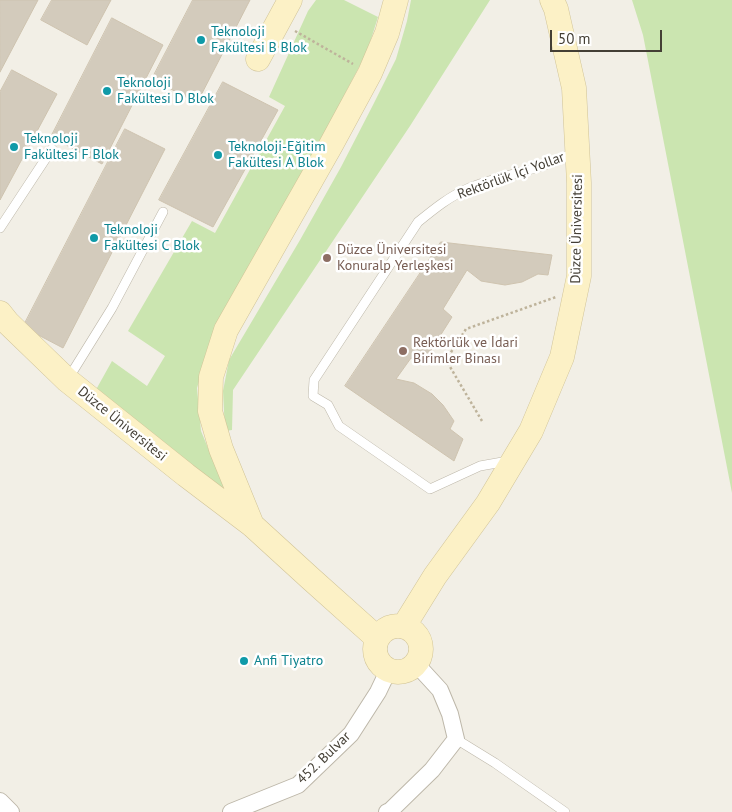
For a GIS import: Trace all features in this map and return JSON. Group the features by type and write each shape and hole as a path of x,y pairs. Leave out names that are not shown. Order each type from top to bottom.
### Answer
{"street":[{"path":"258,59 290,0"},
{"name":"Düzce Üniversitesi","path":"252,525 221,449 210,411 211,377 226,330 370,73 387,34 396,0"},
{"name":"Düzce Üniversitesi","path":"404,626 435,576 488,502 531,431 562,357 579,276 579,183 574,88 556,9 552,0"},
{"name":"Düzce Üniversitesi","path":"0,313 67,380 252,525 377,638"},
{"path":"404,626 417,636 421,643 421,654 416,665 409,670 395,673 381,666 374,653 375,645 377,638 388,628 404,626"},
{"path":"387,812 432,770 456,739 450,714 440,690 416,665"},
{"name":"452. Bulvar","path":"231,812 298,785 351,734 378,692 388,671"},
{"path":"0,801 11,812"}],"lane":[{"path":"0,228 52,149"},
{"name":"Rektörlük İçi Yollar","path":"513,460 480,466 430,489 340,426 328,405 313,396 314,380 418,222 439,204 468,188 560,160 577,151"},
{"path":"67,380 112,308 163,212"},
{"path":"456,739 495,763 565,812"}],"path":[{"path":"278,22 370,73"},
{"path":"482,420 446,360 466,329 576,289"}],"green space":[{"path":"316,0 344,0 378,17 367,52 311,163 214,333 197,388 201,431 229,499 93,395 112,361 147,386 165,356 128,331 192,221 215,233 285,106 269,97 308,11"},
{"path":"411,0 490,0 410,126 233,390 232,430 225,431 223,391 229,360 300,240 373,105 396,59"},
{"path":"632,0 732,0 732,493 643,35"}],"building":[{"path":"0,0 38,0 0,72"},
{"path":"52,0 111,0 87,45 41,20"},
{"name":"Teknoloji Fakültesi B Blok","path":"193,0 250,0 197,103 152,79"},
{"name":"Teknoloji Fakültesi D Blok","path":"112,18 163,45 102,164 51,137"},
{"name":"Teknoloji Fakültesi F Blok","path":"12,70 57,94 0,200 0,92"},
{"name":"Teknoloji-Eğitim Fakültesi A Blok","path":"223,82 278,110 213,227 159,200"},
{"name":"Teknoloji Fakültesi C Blok","path":"125,129 165,149 63,348 23,327"},
{"path":"441,242 552,255 548,275 538,274 522,282 505,285 481,281 467,270 443,309 452,317 423,363 411,358 396,379 414,383 432,394 443,405 454,421 450,429 463,439 454,461 345,386"}],"place":[{"name":"Teknoloji Fakültesi B Blok","path":"201,40"},
{"name":"Teknoloji Fakültesi D Blok","path":"107,91"},
{"name":"Teknoloji Fakültesi F Blok","path":"14,147"},
{"name":"Teknoloji-Eğitim Fakültesi A Blok","path":"218,155"},
{"name":"Teknoloji Fakültesi C Blok","path":"94,238"},
{"name":"Düzce Üniversitesi Konuralp Yerleşkesi","path":"327,258"},
{"name":"Rektörlük ve İdari Birimler Binası","path":"403,351"},
{"name":"Anfi Tiyatro","path":"244,661"}]}
